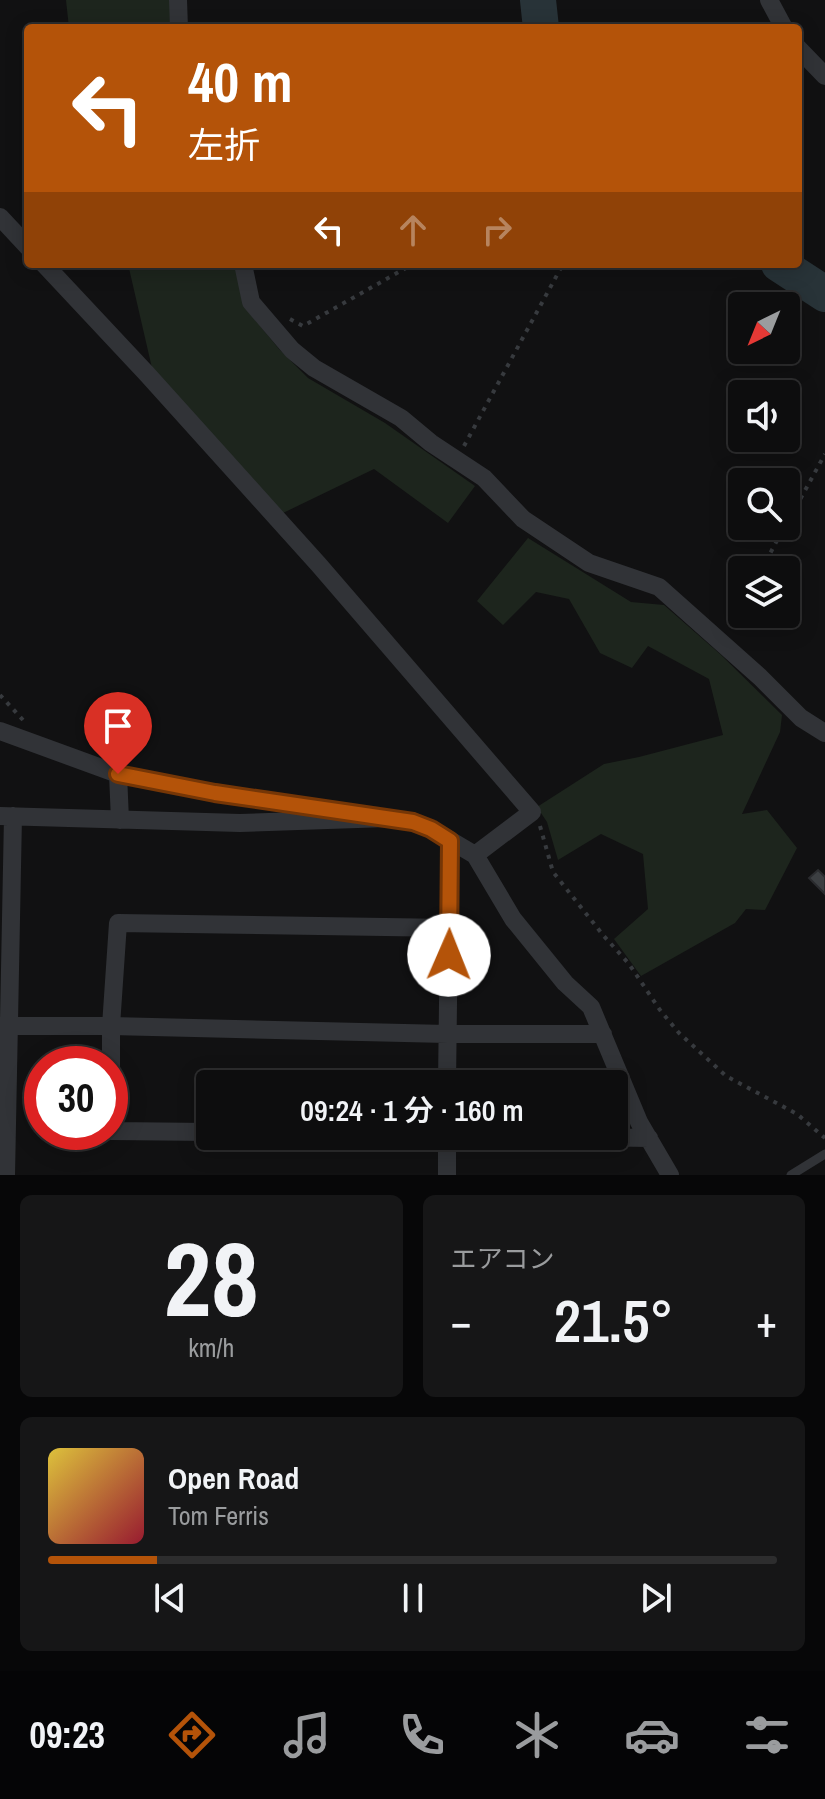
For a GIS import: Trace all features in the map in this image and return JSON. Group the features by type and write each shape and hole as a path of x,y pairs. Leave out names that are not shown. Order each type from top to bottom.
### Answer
{"street":[{"path":"178,0 179,24"},
{"path":"769,0 782,24"},
{"path":"802,52 825,76"},
{"path":"0,217 24,243"},
{"path":"48,268 319,565 532,812 475,855"},
{"path":"244,268 251,302 292,350 314,368 401,418 431,443 484,478 523,519 589,563 659,587 801,718 825,733"},
{"path":"0,731 118,774 120,820"},
{"path":"6,1175 7,816 240,823 387,818 413,822 431,829 475,855 513,919 565,983 591,1007 639,1122 670,1175"},
{"path":"447,1070 450,841"},
{"path":"196,1132 111,1131 111,1026 118,923 450,928"},
{"path":"5,1027 603,1034"},
{"path":"628,1138 649,1138"},
{"path":"447,1150 447,1175"}],"lane":[{"path":"118,774 215,793 387,818"},
{"path":"791,1175 825,1154"}],"path":[{"path":"289,318 303,326 406,268"},
{"path":"457,459 561,268"},
{"path":"800,500 825,454"},
{"path":"721,643 729,628"},
{"path":"532,812 540,825 553,872 629,964 679,1033 726,1076 797,1114 825,1138"}],"shaded area":[{"path":"66,0 171,0 171,24 69,24"},
{"path":"129,268 236,268 243,305 308,378 385,423 475,486 448,523 374,469 283,513 152,368"},
{"path":"528,538 631,602 664,605 782,715 780,732 742,814 767,810 797,848 765,910 746,909 735,923 641,976 614,939 648,909 643,854 601,834 558,860 547,822 537,807 604,764 723,735 709,679 648,646 632,668 600,653 569,599 536,592 503,625 477,601"}],"building":[{"path":"818,870 825,877 825,894 809,878"}],"waterway":[{"path":"538,0 541,24"},
{"path":"785,268 825,294"}],"route":[{"path":"118,774 215,793 413,822 431,829 450,841 449,955"}]}
